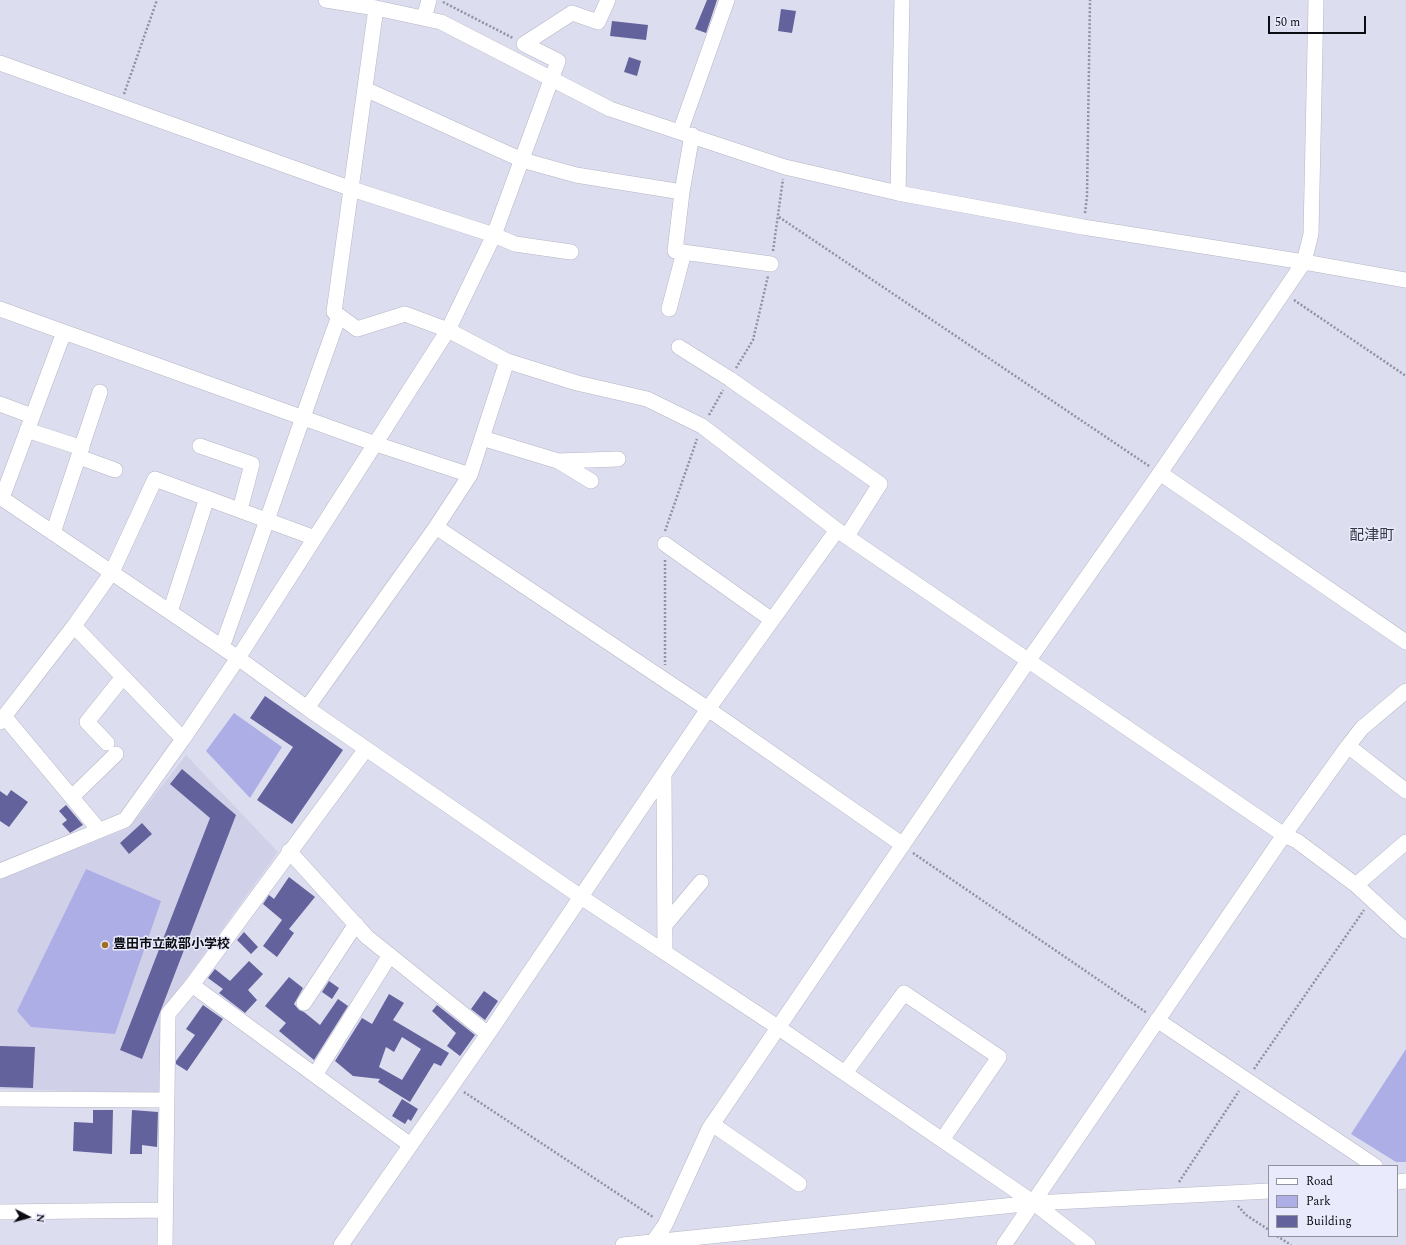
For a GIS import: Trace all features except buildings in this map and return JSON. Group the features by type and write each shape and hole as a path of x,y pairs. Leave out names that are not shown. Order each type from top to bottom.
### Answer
{"street":[{"path":"326,0 376,8 441,22 610,109 785,166 898,193 1083,227 1304,262 1406,280"},
{"path":"424,18 429,0"},
{"path":"524,44 572,14 598,22 608,0"},
{"path":"727,0 686,134 676,251 771,264"},
{"path":"898,193 902,0"},
{"path":"653,1242 666,1225 712,1124 779,1028 1028,661 1160,473 1304,262 1311,234 1316,0"},
{"path":"376,8 334,312 357,329 405,314 448,330 507,361 577,383 647,399 702,426 842,533 1284,835 1297,841 1356,885 1406,930"},
{"path":"0,871 125,820 183,739 238,658 376,444 448,330 494,234 552,80 558,61 524,44"},
{"path":"0,63 352,190 494,234 515,244 571,252"},
{"path":"365,89 522,160 576,175 682,192"},
{"path":"669,309 684,252"},
{"path":"0,308 376,444 470,475"},
{"path":"222,647 268,521 302,417 340,316"},
{"path":"64,332 1,498 238,658 307,708 581,897 779,1028 1034,1203 1087,1245"},
{"path":"341,1245 409,1144 488,1034 708,709 772,620 880,484 730,379 679,347"},
{"path":"307,708 436,527 470,475 507,361"},
{"path":"53,533 100,392"},
{"path":"0,404 32,416"},
{"path":"27,430 80,452 115,470"},
{"path":"482,438 558,460 591,481"},
{"path":"200,446 252,464 240,510"},
{"path":"558,460 618,459"},
{"path":"1160,473 1406,642"},
{"path":"99,830 72,797 2,719 74,626 112,572 155,479 315,538"},
{"path":"170,612 207,498"},
{"path":"436,527 708,709 903,846"},
{"path":"665,544 772,620"},
{"path":"74,626 183,739"},
{"path":"72,797 111,749 88,722 123,676"},
{"path":"1004,1245 1284,835 1348,746 1362,728 1404,694"},
{"path":"1348,746 1406,791"},
{"path":"165,1245 168,1014 192,985 289,851 366,749"},
{"path":"664,774 666,952"},
{"path":"1356,885 1406,842"},
{"path":"289,851 367,937 488,1034"},
{"path":"665,925 701,882"},
{"path":"304,1003 356,924"},
{"path":"315,1075 390,955"},
{"path":"192,985 409,1144"},
{"path":"845,1073 904,993 999,1057 942,1140"},
{"path":"1157,1020 1374,1165"},
{"path":"0,1099 166,1100"},
{"path":"712,1124 799,1184"},
{"path":"623,1245 1034,1203 1268,1191"},
{"path":"0,1212 165,1210"}],"path":[{"path":"119,106 157,0"},
{"path":"440,0 524,44"},
{"path":"1083,227 1087,196 1090,0"},
{"path":"702,426 753,340 771,264 779,217 785,166"},
{"path":"779,217 1160,473"},
{"path":"1283,292 1406,376"},
{"path":"903,846 1157,1020"},
{"path":"1177,1196 1178,1184 1247,1080 1371,900"},
{"path":"452,1085 666,1225"},
{"path":"1234,1194 1238,1205 1246,1215 1268,1229"},
{"path":"1279,1237 1291,1245"}],"shaded area":[{"name":"豊田市立畝部小学校","path":"186,755 278,852 162,1012 159,1093 0,1089 0,879 129,828"}],"green space":[{"path":"234,713 282,747 250,798 206,751"},
{"path":"86,869 161,901 115,1034 31,1027 17,1011"},
{"path":"1406,1049 1406,1162 1396,1162 1351,1134"}],"place":[{"name":"豊田市立畝部小学校","path":"105,945"}],"district":[{"name":"配津町","path":"1372,537"}]}
